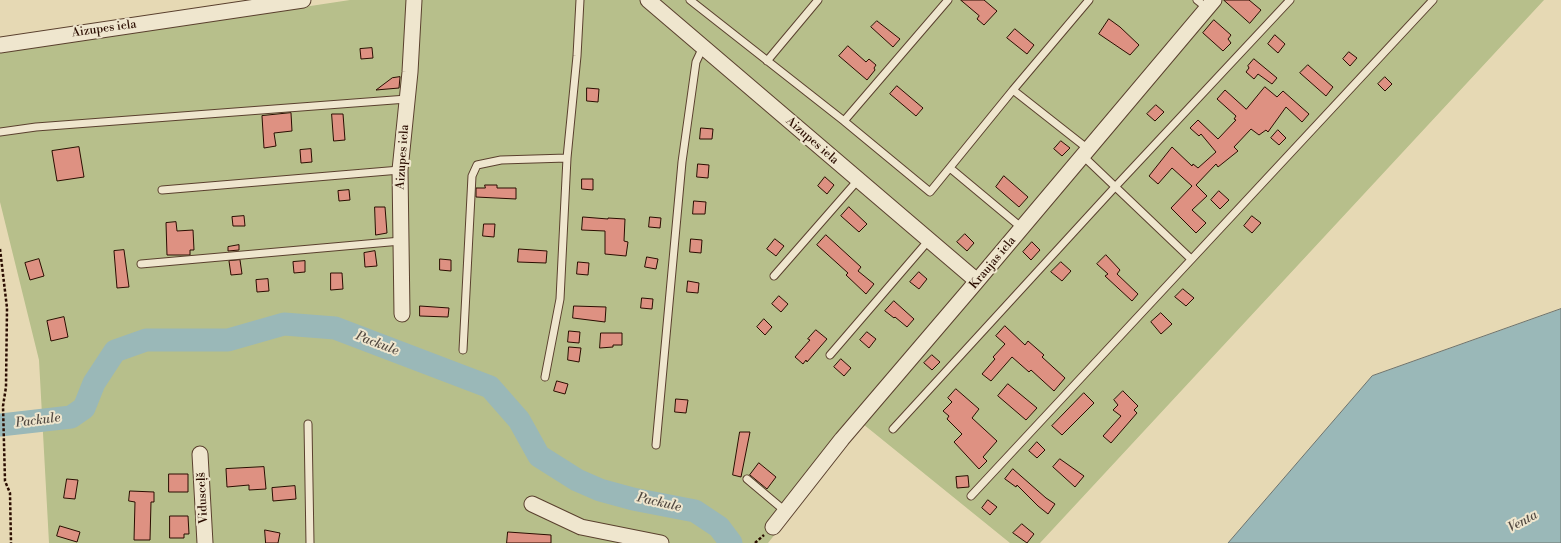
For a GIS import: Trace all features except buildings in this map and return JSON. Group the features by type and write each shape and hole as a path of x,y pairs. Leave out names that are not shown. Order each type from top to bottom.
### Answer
{"street":[{"name":"Aizupes iela","path":"0,45 303,0"},
{"name":"Aizupes iela","path":"402,314 400,170 414,0"},
{"name":"Aizupes iela","path":"648,0 977,282"},
{"name":"Kraujas iela","path":"773,527 842,439 977,282 1206,3"},
{"name":"Vidusceļš","path":"200,454 205,543"},
{"path":"532,504 580,527 661,543"}],"lane":[{"path":"545,377 560,299 567,158 580,0"},
{"path":"690,0 844,121 930,192 1089,0"},
{"path":"767,60 818,0"},
{"path":"844,121 948,0"},
{"path":"893,429 1115,187 1290,0"},
{"path":"971,496 1433,0"},
{"path":"656,445 682,162 696,62 703,47"},
{"path":"1013,90 1085,152 1115,187 1191,259"},
{"path":"0,132 36,127 407,99"},
{"path":"463,350 472,176 477,165 501,160 567,158"},
{"path":"950,168 1022,228"},
{"path":"162,190 400,170"},
{"path":"774,276 858,180"},
{"path":"830,354 929,240"},
{"path":"141,264 401,241"},
{"path":"308,424 310,543"},
{"path":"747,479 785,511"}],"path":[{"path":"0,249 7,308 6,387 3,406 5,481 10,494 11,543"}],"green space":[{"path":"350,0 1544,0 1040,543 1010,543 863,424 768,543 49,543 39,360 0,202 0,53"}],"water":[{"name":"Venta","path":"1561,309 1561,543 1228,543 1372,376"}],"waterway":[{"name":"Packule","path":"0,425 71,417 84,408 94,383 115,351 146,340 228,340 284,324 335,328 490,387 519,420 539,456 577,480 600,490 633,499 695,511 719,527 731,543"}]}
